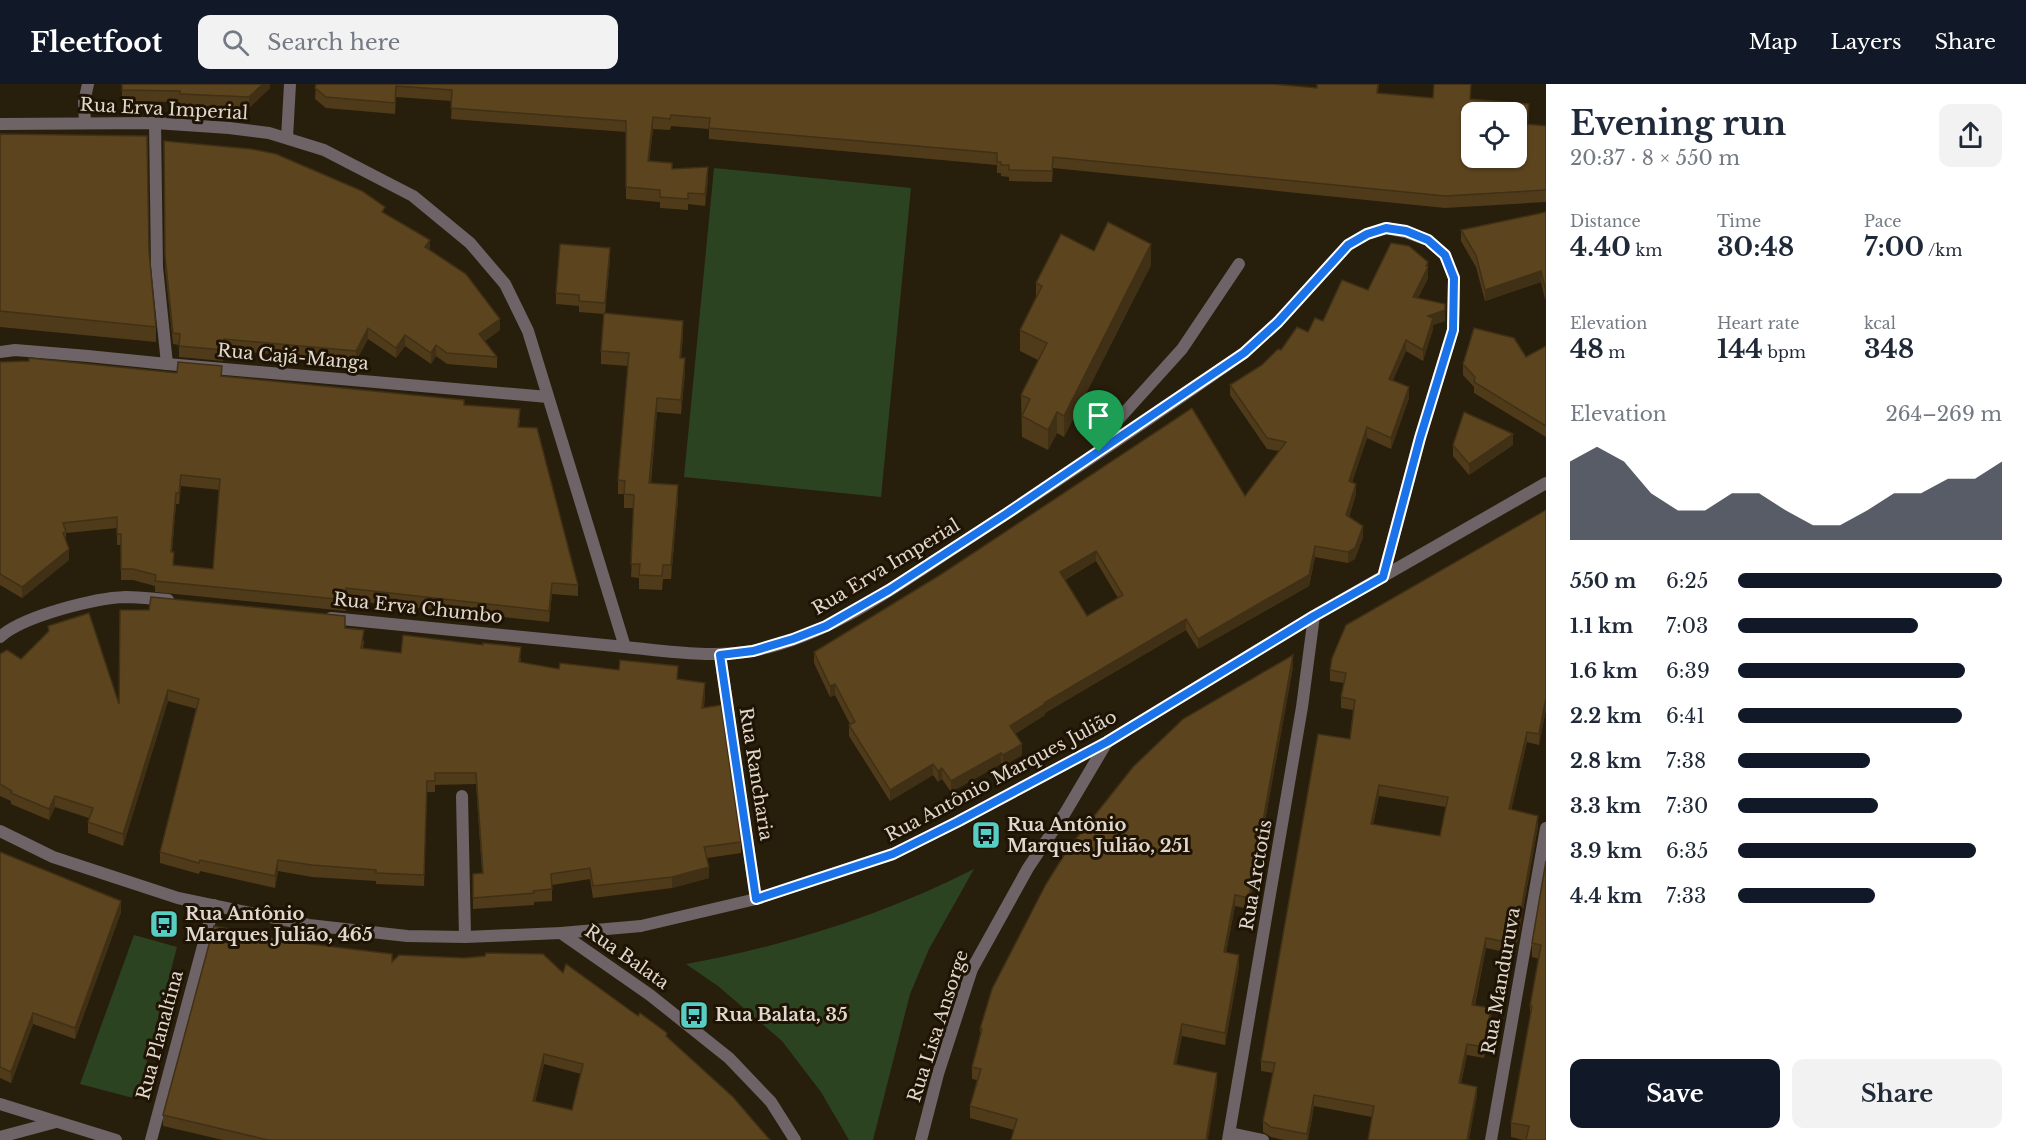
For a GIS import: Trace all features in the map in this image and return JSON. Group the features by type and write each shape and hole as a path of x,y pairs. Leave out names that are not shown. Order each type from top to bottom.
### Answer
{"street":[{"path":"85,123 84,102 88,84"},
{"path":"286,138 290,84"},
{"path":"155,123 157,267 167,364"},
{"name":"Rua Erva Imperial","path":"0,124 155,123 270,133 324,150 413,196 471,243 505,284 528,331 626,647 720,655 753,651 793,639 826,626 889,590 1099,452 1244,353 1278,322 1348,245 1367,234 1386,228 1406,231 1428,240 1445,255 1454,278 1453,330 1420,438 1383,577"},
{"path":"1099,452 1116,422 1182,349 1239,264"},
{"name":"Rua Cajá-Manga","path":"0,352 15,350 548,397"},
{"name":"Rua Antônio Marques Julião","path":"0,831 53,857 178,898 309,925 407,936 465,937 561,933 641,926 756,899 893,854 1107,742 1314,616 1546,483"},
{"path":"0,637 8,629 62,608 124,597 181,602"},
{"name":"Rua Erva Chumbo","path":"317,616 626,647"},
{"name":"Rua Arctotis","path":"1229,1137 1302,707 1314,616"},
{"path":"456,630 456,644"},
{"name":"Rua Rancharia","path":"720,655 756,899"},
{"name":"Rua Lisa Ansorge","path":"921,1140 938,1074 972,969 1028,868 1065,813 1107,742"},
{"path":"462,796 465,937"},
{"name":"Rua Manduruva","path":"1491,1140 1546,828"},
{"name":"Rua Planaltina","path":"151,1140 214,905"},
{"name":"Rua Balata","path":"561,933 650,995 729,1058 771,1102 795,1140"},
{"path":"0,1104 116,1140"},
{"path":"0,1137 56,1122"},
{"path":"1229,1137 1263,1140"}],"green space":[{"path":"714,168 911,188 881,497 684,477"},
{"path":"974,869 929,949 910,994 873,1140 849,1140 821,1092 782,1041 718,986 686,964 760,948 833,927 905,901"},
{"path":"134,935 177,947 137,1099 80,1084"}],"building":[{"path":"122,84 263,84 249,97 180,94 180,91 122,90"},
{"path":"316,84 1272,84 1317,88 1317,84 1378,84 1377,93 1433,98 1434,84 1471,84 1470,99 1505,102 1461,102 1461,168 1527,168 1527,124 1546,126 1546,190 1445,196 1053,157 1052,171 1009,170 1009,165 1001,165 1001,162 997,162 997,153 709,128 710,118 671,115 670,119 653,117 648,161 672,163 672,169 708,167 705,194 688,193 688,199 660,197 660,190 626,187 626,121 451,108 452,90 396,86 395,103 326,97 315,88"},
{"path":"0,134 147,136 149,251 156,327 0,311"},
{"path":"164,141 251,149 276,154 362,191 385,207 382,212 430,240 425,247 466,274 500,319 479,334 497,357 447,353 436,345 431,353 405,335 396,348 368,328 356,351 224,339 223,350 179,346 180,334 173,333 165,256"},
{"path":"1546,212 1546,288 1541,271 1485,290 1476,255 1461,230"},
{"path":"1108,222 1151,244 1064,416 1057,412 1048,430 1022,416 1030,399 1021,395 1047,343 1020,330 1042,286 1036,283 1061,234 1094,251"},
{"path":"1391,243 1409,246 1428,262 1426,266 1428,267 1413,297 1445,304 1445,310 1428,316 1433,318 1423,350 1406,340 1389,379 1409,387 1391,438 1367,427 1349,481 1356,484 1346,515 1363,526 1355,548 1348,552 1315,546 1309,575 1198,639 1186,619 1044,703 1010,726 1022,744 1003,755 1001,753 951,781 942,768 938,771 933,764 890,790 849,725 855,722 835,684 830,686 814,652 940,575 1192,408 1245,496 1286,442 1267,438 1230,385 1262,365 1278,349 1281,350 1297,327 1308,332 1315,318 1323,321 1342,280 1368,290","holes":["1096,551 1123,595 1087,616 1060,572"]},
{"path":"560,244 610,248 605,303 579,301 579,295 556,293"},
{"path":"604,313 683,321 680,358 685,358 681,400 657,398 649,483 678,485 671,565 663,565 662,576 639,575 640,564 631,564 634,495 624,494 625,481 618,480 629,353 601,351"},
{"path":"1474,328 1514,338 1526,357 1546,346 1546,426 1474,382 1475,377 1463,364"},
{"path":"29,358 177,373 178,362 222,366 221,376 464,400 464,405 520,409 518,427 537,428 578,585 552,583 549,611 346,588 346,600 155,581 156,575 133,569 121,569 121,534 117,534 117,517 63,523 66,532 63,533 69,549 22,587 0,574 0,362 29,361","holes":["181,475 220,479 213,569 173,565 174,552 171,552 176,493 179,493"]},
{"path":"1464,412 1513,434 1469,464 1453,445"},
{"path":"1546,510 1546,698 1539,734 1527,732 1509,809 1538,816 1515,944 1486,938 1472,1005 1491,1008 1484,1047 1467,1044 1459,1083 1477,1087 1467,1140 1368,1140 1374,1106 1314,1095 1307,1134 1271,1127 1263,1121 1275,1063 1261,1061 1318,734 1350,739 1355,700 1341,697 1346,673 1330,670 1332,658 1346,625","holes":["1379,785 1448,797 1440,836 1371,824"]},
{"path":"151,597 345,616 345,628 364,630 361,648 401,653 403,635 483,645 483,643 521,647 519,662 559,669 560,663 619,670 620,660 678,666 677,679 705,683 702,708 721,705 741,842 704,847 709,867 672,877 593,886 590,868 551,874 552,889 533,891 534,893 473,898 473,874 483,873 476,773 435,773 435,781 427,781 424,875 376,873 376,870 278,860 275,876 200,860 199,863 160,852 199,699 168,690 123,834 88,822 93,808 55,796 49,809 11,793 12,791 0,784 0,654 7,650 21,659 49,631 48,626 89,613 119,704 120,610 149,610"},
{"path":"1293,655 1249,898 1235,895 1224,952 1239,955 1225,1033 1182,1024 1174,1064 1217,1073 1206,1140 1011,1140 1017,1119 970,1106 981,1069 972,1067 992,989 1046,884 1068,849 1133,767 1183,719"},
{"path":"0,852 121,901 75,1028 33,1013 11,1072 0,1067"},
{"path":"1546,861 1546,1140 1526,1140 1529,1126 1511,1123 1541,945 1532,943"},
{"path":"214,926 285,941 392,954 392,962 399,955 464,958 485,956 486,953 543,954 563,973 566,964 638,1016 640,1013 667,1033 666,1036 733,1097 770,1140 268,1140 163,1115","holes":["544,1054 583,1064 572,1110 533,1101"]}],"place":[{"name":"Rua Antônio Marques Julião, 251","path":"986,835"},
{"name":"Rua Antônio Marques Julião, 465","path":"164,924"},
{"name":"Rua Balata, 35","path":"694,1015"}],"route":[{"path":"1386,228 1406,231 1428,240 1445,255 1454,278 1453,330 1420,438 1383,577 1314,616 1107,742 957,822 893,854 756,899 720,655 753,651 826,626 889,590 1099,452 1244,353 1278,322 1348,245 1367,234 1386,228"}]}
